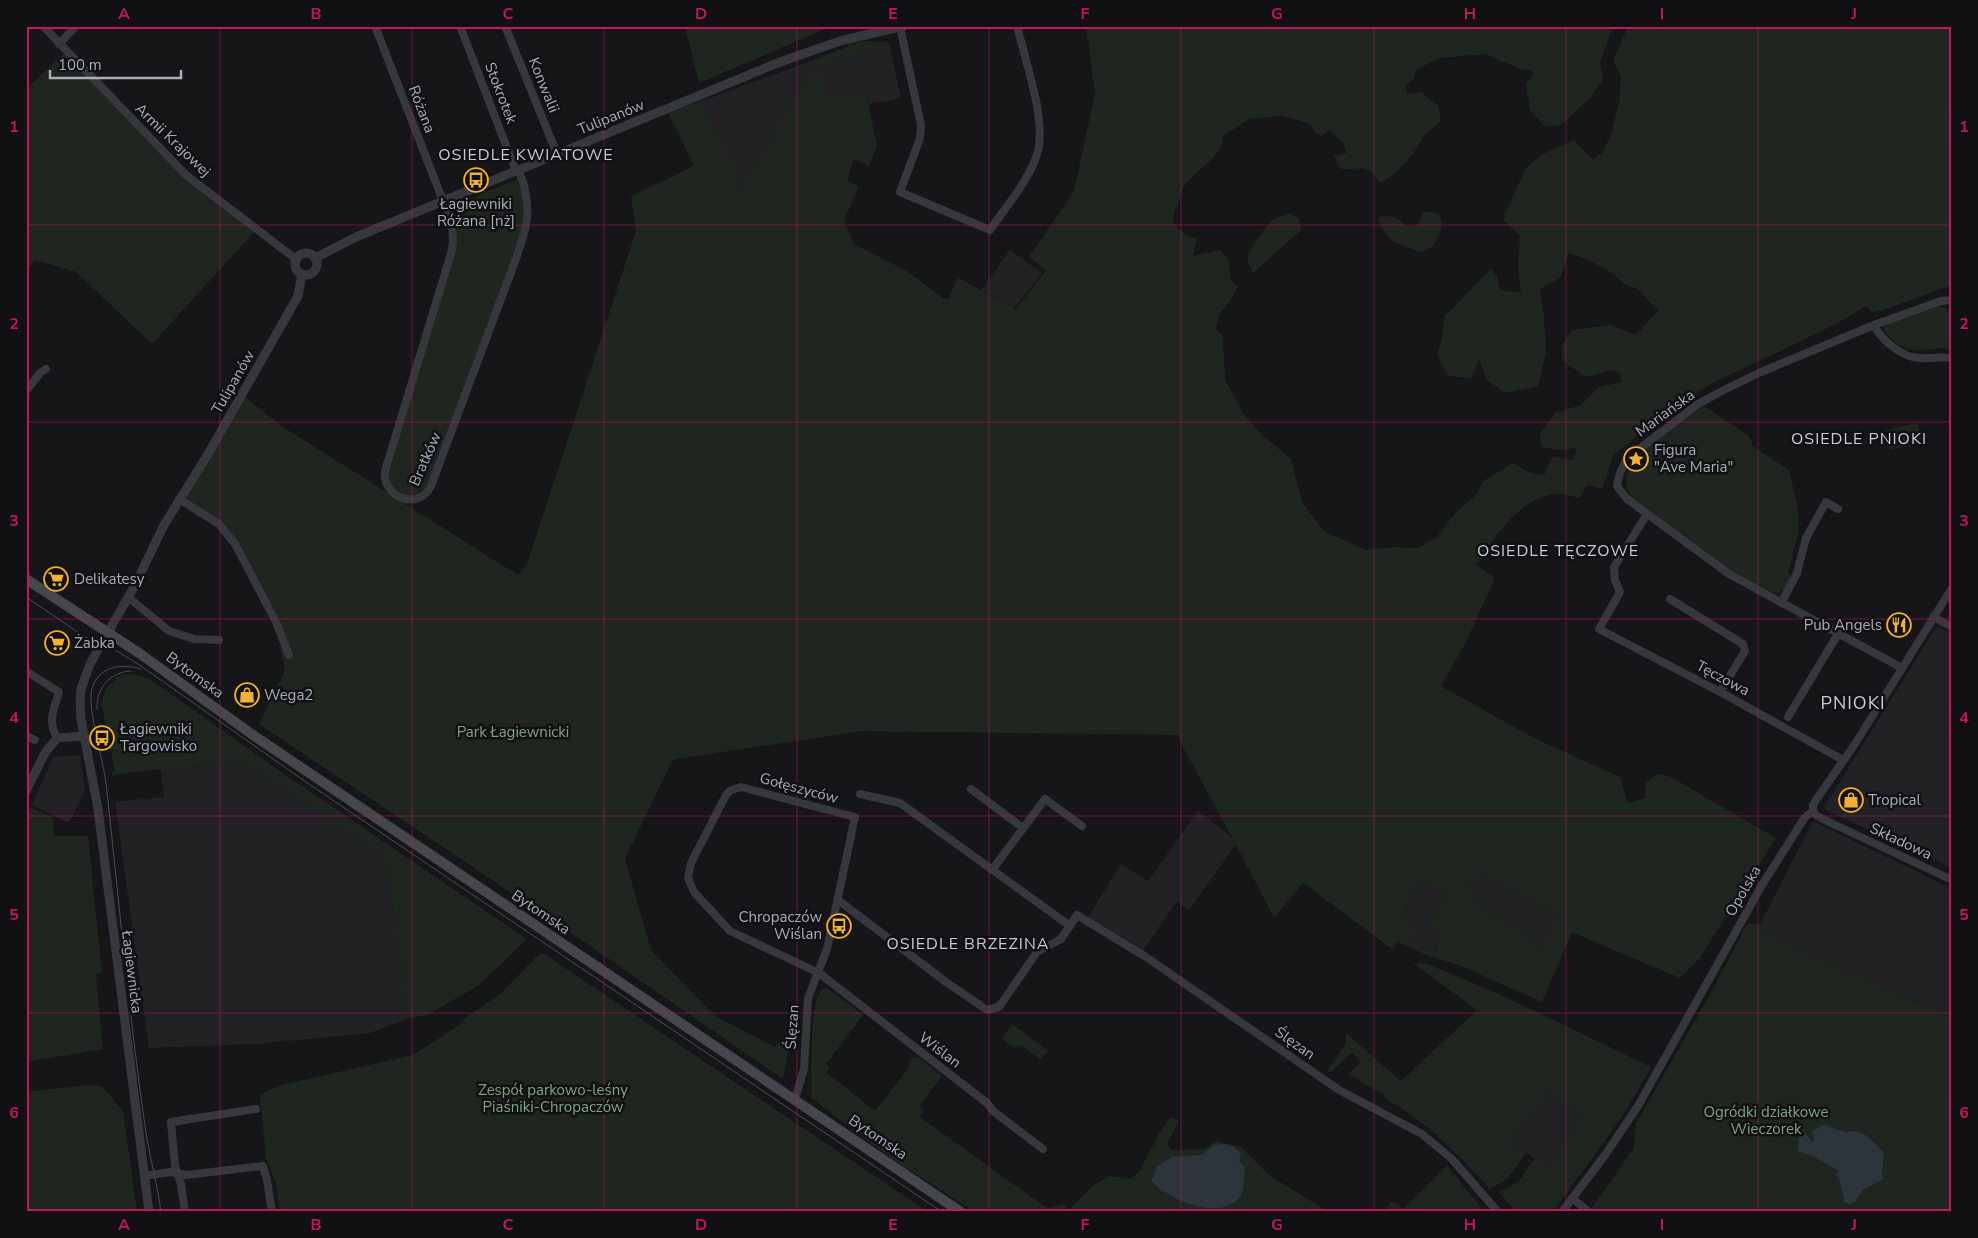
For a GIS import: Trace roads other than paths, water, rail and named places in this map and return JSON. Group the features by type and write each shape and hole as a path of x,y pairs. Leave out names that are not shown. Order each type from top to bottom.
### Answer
{"main road":[{"name":"Bytomska","path":"26,579 139,653 253,735 961,1212"}],"street":[{"name":"Armii Krajowej","path":"42,26 186,175 297,260"},
{"path":"59,44 76,26"},
{"name":"Różana","path":"374,26 443,201"},
{"name":"Stokrotek","path":"460,26 514,166 518,170"},
{"name":"Konwalii","path":"505,26 557,154"},
{"path":"902,27 921,125 920,138 900,192 990,230 1024,180 1038,150 1040,130 1037,107 1017,26"},
{"name":"Tulipanów","path":"315,258 356,237 780,62 840,41 902,27"},
{"name":"Bratków","path":"443,201 452,225 452,250 384,476 386,484 395,494 414,500 424,496 432,486 491,329 528,223 527,203 521,174 518,170"},
{"path":"307,254 315,258 317,264 314,271 309,275 302,274 296,268 299,256 307,254"},
{"name":"Tulipanów","path":"128,597 179,499 208,454 298,296 302,274"},
{"name":"Mariańska","path":"1902,668 1729,574 1627,500 1617,486 1622,465 1630,456 1698,404 1761,372 1874,324 1941,301 1952,300"},
{"path":"1874,324 1878,333 1885,341 1912,357 1952,358"},
{"path":"26,390 40,373 46,369"},
{"path":"179,499 219,524 235,544 276,622 289,655"},
{"path":"1781,603 1797,573 1806,538 1826,502 1838,509"},
{"name":"Tęczowa","path":"1647,514 1614,567 1615,580 1620,592 1599,629 1720,692 1843,760"},
{"name":"Opolska","path":"1562,1212 1638,1106 1762,885 1805,817 1813,811 1816,800 1952,588"},
{"path":"128,597 168,631 194,639 219,640"},
{"name":"Łagiewnicka","path":"128,597 90,664 81,689 80,702 84,736 98,809 149,1212"},
{"path":"1670,599 1743,644 1744,651 1720,692"},
{"path":"1934,617 1952,627"},
{"path":"1788,717 1838,634"},
{"path":"26,671 59,692 51,721 57,738"},
{"path":"26,736 35,740"},
{"path":"26,791 45,753 57,738 84,736"},
{"name":"Gołęszyców","path":"819,973 730,931 694,892 690,885 689,870 726,795 735,788 746,787 855,817"},
{"path":"971,789 1023,828"},
{"path":"860,794 900,803 1070,926"},
{"path":"992,870 1045,799 1082,826"},
{"name":"Składowa","path":"1813,811 1817,816 1827,821 1952,880"},
{"name":"Ślęzan","path":"795,1099 804,1069 808,998 827,949 855,817"},
{"name":"Ślęzan","path":"838,900 946,982 987,1010 999,1008 1037,952 1061,939 1077,915 1146,957 1339,1090 1416,1130 1450,1158 1498,1212"},
{"name":"Wiślan","path":"819,973 987,1103 993,1111 1043,1149"},
{"path":"185,1212 181,1184 175,1166 171,1122 256,1109"},
{"path":"144,1176 170,1172 186,1175 263,1166 272,1212"},
{"path":"1572,1198 1589,1212"}],"tram line":[{"path":"26,597 85,637 112,648 138,664 303,780 942,1212"},
{"path":"141,669 126,666 111,668 105,671 95,681 91,698 93,721 106,783 140,1089 161,1212"},
{"path":"97,709 99,694 106,682 117,674 131,671"}],"place":[{"name":"Łagiewniki Różana [nż]","path":"476,180"},
{"name":"Figura \"Ave Maria\"","path":"1636,459"},
{"name":"Delikatesy","path":"56,579"},
{"name":"Pub Angels","path":"1899,625"},
{"name":"Żabka","path":"57,643"},
{"name":"Wega2","path":"247,695"},
{"name":"Łagiewniki Targowisko","path":"102,738"},
{"name":"Tropical","path":"1851,800"},
{"name":"Chropaczów Wiślan","path":"839,926"}],"district":[{"name":"OSIEDLE KWIATOWE","path":"526,155"},
{"name":"OSIEDLE PNIOKI","path":"1859,439"},
{"name":"OSIEDLE TĘCZOWE","path":"1558,551"},
{"name":"PNIOKI","path":"1853,703"},
{"name":"OSIEDLE BRZEZINA","path":"968,944"}],"park label":[{"name":"Park Łagiewnicki","path":"513,732"},
{"name":"Zespół parkowo-leśny Piaśniki-Chropaczów","path":"553,1098"},
{"name":"Ogródki działkowe Wieczorek","path":"1766,1120"}]}
